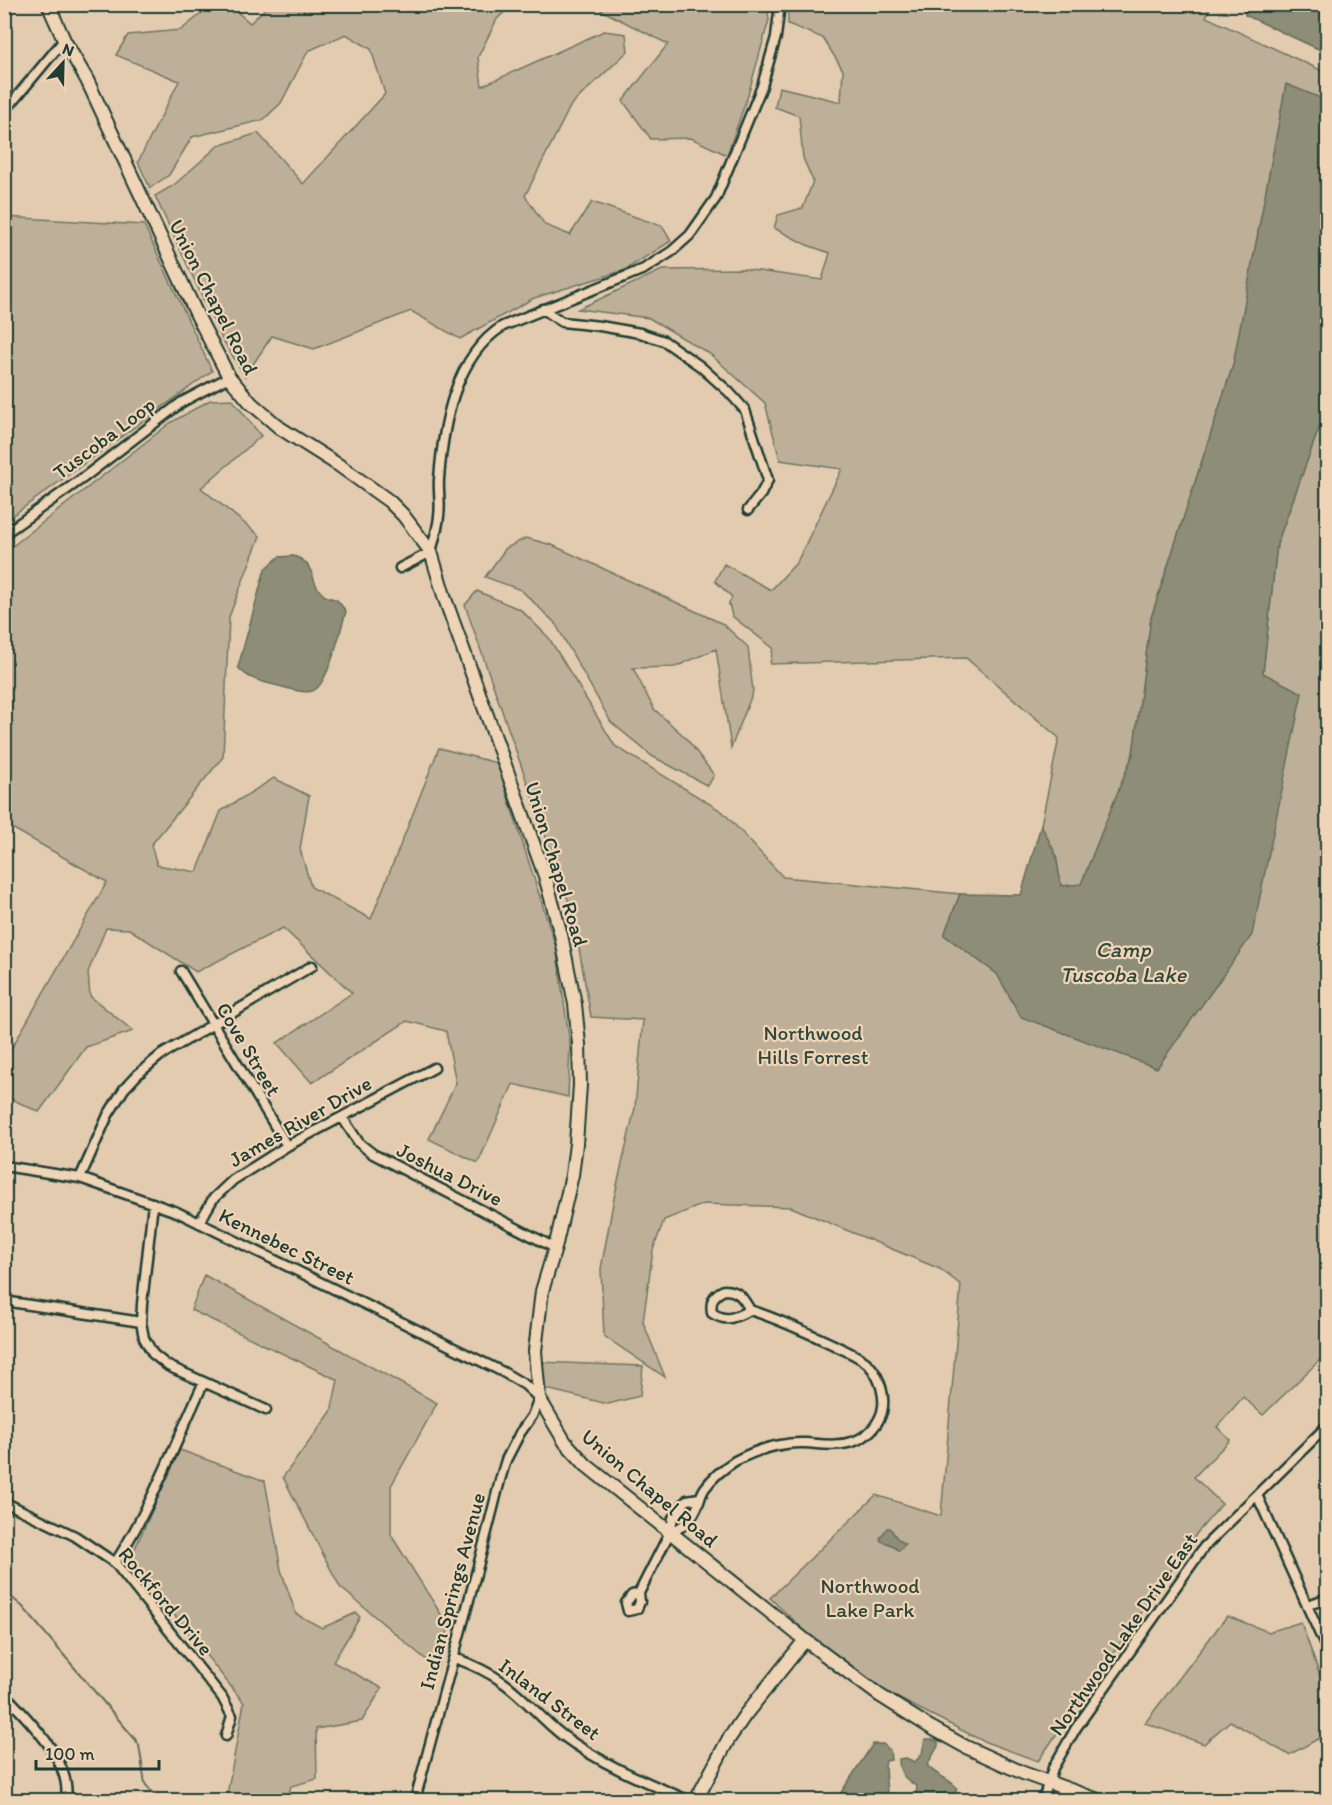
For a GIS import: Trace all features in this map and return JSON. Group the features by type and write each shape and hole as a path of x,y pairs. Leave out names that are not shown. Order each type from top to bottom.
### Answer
{"street":[{"name":"Union Chapel Road","path":"48,4 64,40 81,67 197,315 229,377 250,402 280,428 340,466 389,501 403,515 431,552 448,608 545,876 568,964 579,1044 579,1105 572,1175 555,1248 542,1291 539,1311 536,1351 539,1398 565,1442 586,1465 805,1640 879,1695 930,1727 1004,1764 1098,1800"},
{"path":"400,568 431,552 439,516 443,448 454,399 464,370 480,345 494,332 512,322 644,269 679,245 700,222 716,198 729,171 762,86 776,37 780,4"},
{"path":"4,112 64,40"},
{"path":"543,309 562,322 640,333 664,341 700,366 729,392 745,410 768,480 761,494 747,510"},
{"name":"Tuscoba Loop","path":"4,534 83,478 182,402 229,377"},
{"path":"80,1178 108,1115 124,1089 138,1074 161,1055 312,966"},
{"name":"Cove Street","path":"181,971 287,1146"},
{"name":"James River Drive","path":"199,1223 218,1192 233,1180 287,1146 434,1068"},
{"name":"Joshua Drive","path":"342,1117 359,1143 373,1154 555,1248"},
{"name":"Kennebec Street","path":"4,1166 80,1178 177,1212 486,1364 525,1385 539,1398"},
{"path":"153,1203 141,1322 144,1338 153,1354 168,1366 266,1410"},
{"path":"670,1532 681,1529 697,1509 699,1498 711,1480 727,1467 754,1452 794,1443 834,1445 854,1442 862,1438 876,1423 884,1405 877,1376 864,1361 800,1329 750,1310 741,1294 733,1290 724,1290 715,1294 711,1303 712,1313 721,1319 732,1319 750,1310"},
{"path":"4,1301 141,1322"},
{"path":"115,1563 133,1534 160,1480 204,1382"},
{"name":"Indian Springs Avenue","path":"415,1800 455,1658 506,1460 520,1432 532,1416 539,1398"},
{"name":"Northwood Lake Drive East","path":"1043,1800 1053,1768 1076,1728 1185,1571 1218,1532 1328,1425"},
{"path":"1257,1496 1328,1652"},
{"path":"639,1593 670,1532 673,1518 687,1500 699,1498"},
{"name":"Rockford Drive","path":"4,1502 75,1536 115,1563 222,1697 232,1716 226,1736"},
{"path":"1308,1605 1328,1598"},
{"path":"696,1800 728,1740 745,1715 805,1640"},
{"name":"Inland Street","path":"455,1658 503,1682 540,1717 579,1747 633,1776 688,1800"},
{"path":"4,1693 56,1756 66,1785 66,1800"}],"green space":[{"path":"212,5 229,5 250,23 269,5 512,5 497,19 478,57 482,86 604,31 626,34 628,51 571,105 525,196 545,225 570,235 592,202 662,226 671,241 625,270 534,298 460,339 411,311 314,349 272,336 245,376 222,339 155,196 174,185 218,146 258,133 303,184 385,94 371,49 346,34 308,51 281,103 263,120 192,137 169,175 150,188 138,162 179,81 116,55 128,35 181,30"},
{"path":"591,5 767,5 769,20 748,95 727,155 691,138 651,139 623,101 668,44"},
{"path":"788,5 1212,5 1206,17 1327,73 1327,101 1286,85 1233,365 1151,618 1133,754 1081,885 1061,886 1056,855 1041,825 1059,738 966,658 770,664 773,648 732,616 729,604 732,597 715,581 724,564 771,590 797,562 842,469 780,460 765,403 710,354 649,318 578,309 662,270 744,269 822,280 830,253 807,245 774,228 778,215 803,208 813,181 803,158 799,116 775,107 779,87 841,102 843,70 823,38 788,24"},
{"path":"4,217 144,225 212,371 5,521"},
{"path":"232,399 261,436 201,488 260,536 229,617 223,757 151,845 157,865 197,872 221,811 274,778 309,796 300,849 311,887 371,919 439,748 497,763 556,947 570,1044 568,1097 513,1084 478,1163 429,1139 456,1083 446,1031 407,1021 312,1083 277,1043 352,993 283,928 196,972 129,929 106,928 88,972 90,996 133,1031 86,1047 39,1112 5,1096 5,1056 107,882 5,824 5,552 170,423 210,400"},
{"path":"1327,406 1327,1353 1263,1415 1243,1397 1217,1427 1230,1440 1194,1477 1222,1504 1197,1533 1038,1761 983,1741 896,1697 862,1684 770,1598 876,1495 941,1516 961,1285 940,1269 791,1207 704,1204 664,1220 653,1250 643,1322 665,1377 604,1336 601,1269 614,1198 635,1108 643,1020 591,1017 573,914 465,605 477,591 521,610 549,638 615,746 723,812 783,877 960,894 944,935 997,974 1021,1017 1263,673 1277,544"},
{"path":"526,538 552,545 723,624 748,647 753,692 731,748 716,649 675,667 633,668 654,709 686,738 714,775 708,786 652,756 611,722 555,623 521,590 485,577 506,548"},
{"path":"204,1275 437,1403 391,1486 391,1535 449,1627 437,1669 340,1587 283,1477 331,1412 338,1380 191,1310"},
{"path":"536,1362 643,1366 640,1396 608,1404 538,1387"},
{"path":"180,1450 265,1481 281,1570 296,1614 322,1628 356,1613 360,1617 333,1662 382,1688 362,1721 316,1729 317,1779 291,1786 287,1800 226,1800 244,1703 130,1559"},
{"path":"1227,1616 1269,1632 1301,1622 1327,1696 1327,1734 1289,1755 1230,1721 1204,1744 1145,1723"}],"water":[{"path":"1244,5 1327,5 1327,53 1245,15"},
{"name":"Camp Tuscoba Lake","path":"1286,84 1328,101 1327,406 1277,544 1263,673 1302,693 1252,935 1157,1068 1021,1017 997,974 944,935 960,894 1021,895 1041,825 1056,855 1061,886 1081,884 1133,754 1151,618 1233,365"},
{"path":"293,556 301,559 310,568 319,590 327,597 337,600 346,611 323,679 318,687 308,692 257,680 238,667 265,569 279,557"},
{"path":"887,1528 890,1528 905,1544 899,1551 892,1545 881,1541 880,1538"},
{"path":"925,1739 938,1742 927,1765 957,1788 953,1800 915,1800 917,1787 902,1773 899,1759 906,1758 915,1762 922,1754"},
{"path":"873,1744 883,1744 890,1750 891,1760 886,1761 885,1764 887,1800 836,1800"}],"waterway":[{"path":"4,1591 22,1606 135,1739 139,1745 145,1784 158,1800"}],"park label":[{"name":"Northwood Hills Forrest","path":"813,1044"},
{"name":"Northwood Lake Park","path":"870,1597"}]}
